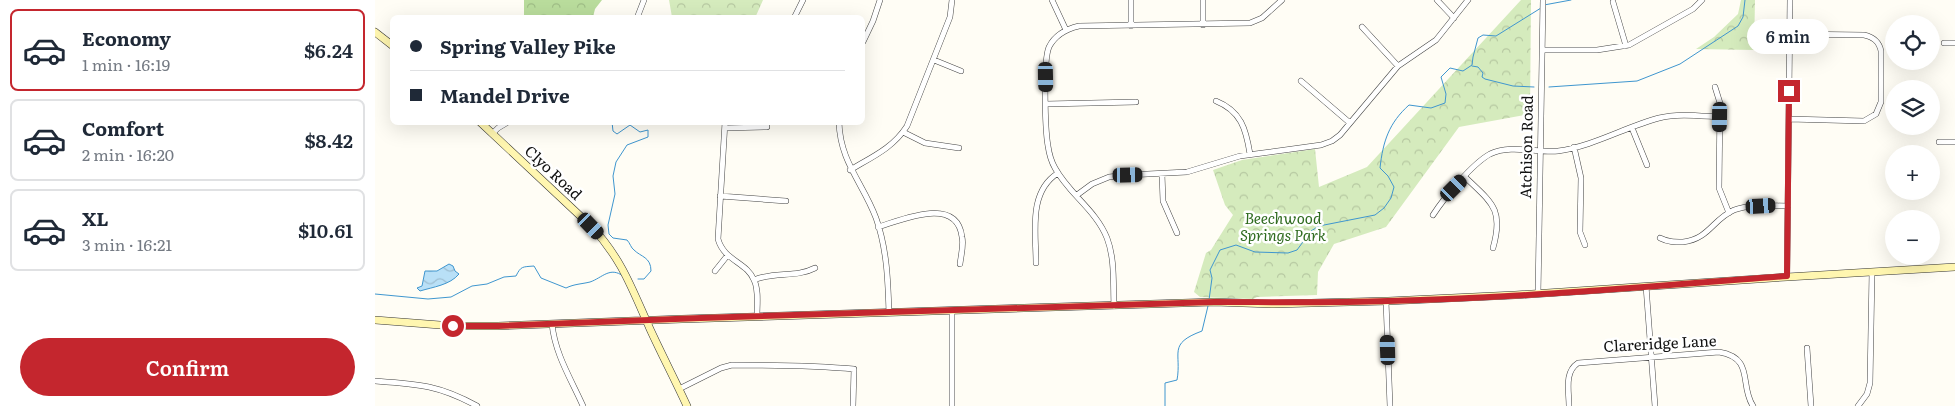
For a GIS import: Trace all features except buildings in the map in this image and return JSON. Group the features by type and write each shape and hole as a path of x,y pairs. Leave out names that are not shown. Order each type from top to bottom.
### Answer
{"street":[{"path":"638,15 645,0"},
{"path":"796,15 803,0"},
{"path":"865,38 880,0"},
{"path":"850,170 885,150 903,132 915,108 951,17 952,0"},
{"path":"1052,0 1066,30"},
{"path":"1131,0 1131,26"},
{"path":"1203,0 1203,25"},
{"path":"1114,306 1112,264 1107,239 1097,219 1058,173 1047,145 1046,57 1053,41 1066,30 1079,26 1250,23 1262,18 1282,0"},
{"path":"1437,0 1454,18"},
{"path":"1077,195 1092,184 1109,177 1187,172 1250,154 1327,144 1340,135 1398,66 1433,43 1468,0"},
{"name":"Atchison Road","path":"1538,294 1543,0"},
{"path":"1542,50 1597,50 1626,46 1645,38 1693,9 1702,0"},
{"path":"1787,276 1791,0"},
{"path":"1613,2 1626,46"},
{"path":"1362,27 1398,66"},
{"path":"375,32 390,44"},
{"path":"1789,120 1864,121 1877,114 1881,102 1881,51 1875,39 1864,35 1790,34"},
{"path":"1944,43 1955,43"},
{"path":"934,60 961,71"},
{"path":"1301,81 1350,123"},
{"path":"1715,87 1719,97 1720,117 1719,188 1729,213"},
{"path":"1216,101 1227,106 1242,124 1246,133 1250,154"},
{"path":"1046,104 1136,102"},
{"path":"1433,215 1443,200 1480,162 1489,155 1499,151 1557,151 1596,141 1667,116 1720,117"},
{"name":"Clyo Road","path":"483,125 591,226 607,245 624,270 687,406"},
{"path":"492,134 503,125"},
{"path":"757,316 754,280 747,271 727,256 718,239 720,196 725,125 767,127"},
{"path":"839,125 842,149 850,170 871,208 878,227 887,265 889,313"},
{"path":"1632,128 1647,165"},
{"path":"903,132 925,143 959,148"},
{"path":"1939,142 1955,142"},
{"path":"1574,147 1581,178 1580,232 1585,246"},
{"path":"1035,263 1037,200 1045,184 1058,173"},
{"path":"1162,174 1163,201 1177,233"},
{"path":"1465,177 1489,200 1494,208 1498,226 1493,248"},
{"path":"720,196 786,201"},
{"path":"1660,238 1672,242 1695,240 1707,233 1729,213 1748,207 1788,206"},
{"path":"878,227 929,212 945,214 953,219 961,231 963,240 961,264"},
{"path":"715,271 727,256"},
{"path":"375,320 475,327 1214,302 1273,304 1386,301 1538,294 1787,276 1955,267"},
{"path":"754,280 769,274 804,273 815,268"},
{"path":"1858,406 1867,394 1870,383 1872,272"},
{"path":"1646,286 1655,406"},
{"path":"1386,301 1390,406"},
{"path":"952,312 952,406"},
{"path":"552,324 558,353 583,406"},
{"path":"1807,348 1811,406"},
{"name":"Clareridge Lane","path":"1569,406 1569,379 1572,368 1578,363 1713,352 1733,356 1744,368 1748,396 1753,406"},
{"path":"679,389 721,368 732,365 797,364 827,366 854,369 853,406"},
{"path":"375,381 434,387 452,393 477,406"}],"green space":[{"path":"524,0 602,0 595,9 594,15 524,15"},
{"path":"669,0 763,0 756,15 672,15"},
{"name":"Beechwood Springs Park","path":"1521,0 1531,0 1530,114 1459,127 1386,227 1334,244 1318,272 1317,295 1257,297 1253,299 1200,297 1194,292 1206,253 1211,250 1233,215 1225,205 1213,170 1242,160 1315,149 1319,187 1367,167"},
{"path":"1741,0 1755,0 1754,50 1696,49 1714,37 1738,14"}],"water":[{"path":"449,264 459,274 451,281 420,291 417,288 422,286 425,271 437,271"}],"waterway":[{"path":"1544,5 1571,0"},
{"path":"1549,87 1637,81 1680,64 1738,26 1743,17 1745,0"},
{"path":"1209,300 1212,278 1210,270 1220,250 1236,245 1255,252 1288,253 1297,250 1311,231 1319,226 1375,215 1384,208 1391,198 1394,187 1388,176 1380,168 1381,158 1388,133 1396,119 1409,105 1431,108 1445,103 1446,94 1441,77 1450,68 1463,71 1472,65 1478,38 1483,35 1496,36 1541,8"},
{"path":"1472,66 1478,67 1483,73 1482,77 1485,79 1513,86 1534,87"},
{"path":"612,125 613,131 617,134 630,125"},
{"path":"630,125 640,132 648,130 648,137 627,145 616,162 613,176 615,194 608,225 609,234 613,238 627,240 633,249 645,258 651,266 651,271 644,279 638,279"},
{"path":"375,294 428,299 451,297 472,286 487,284 504,277 516,276 522,268 534,266 541,278 566,288 590,282 610,272 623,276"},
{"path":"1165,406 1165,383 1177,380 1178,350 1180,345 1184,340 1202,331 1208,306"}],"route":[{"path":"453,326 475,327 701,318 952,312 1214,302 1273,304 1388,301 1526,295 1787,276 1789,91"}]}
